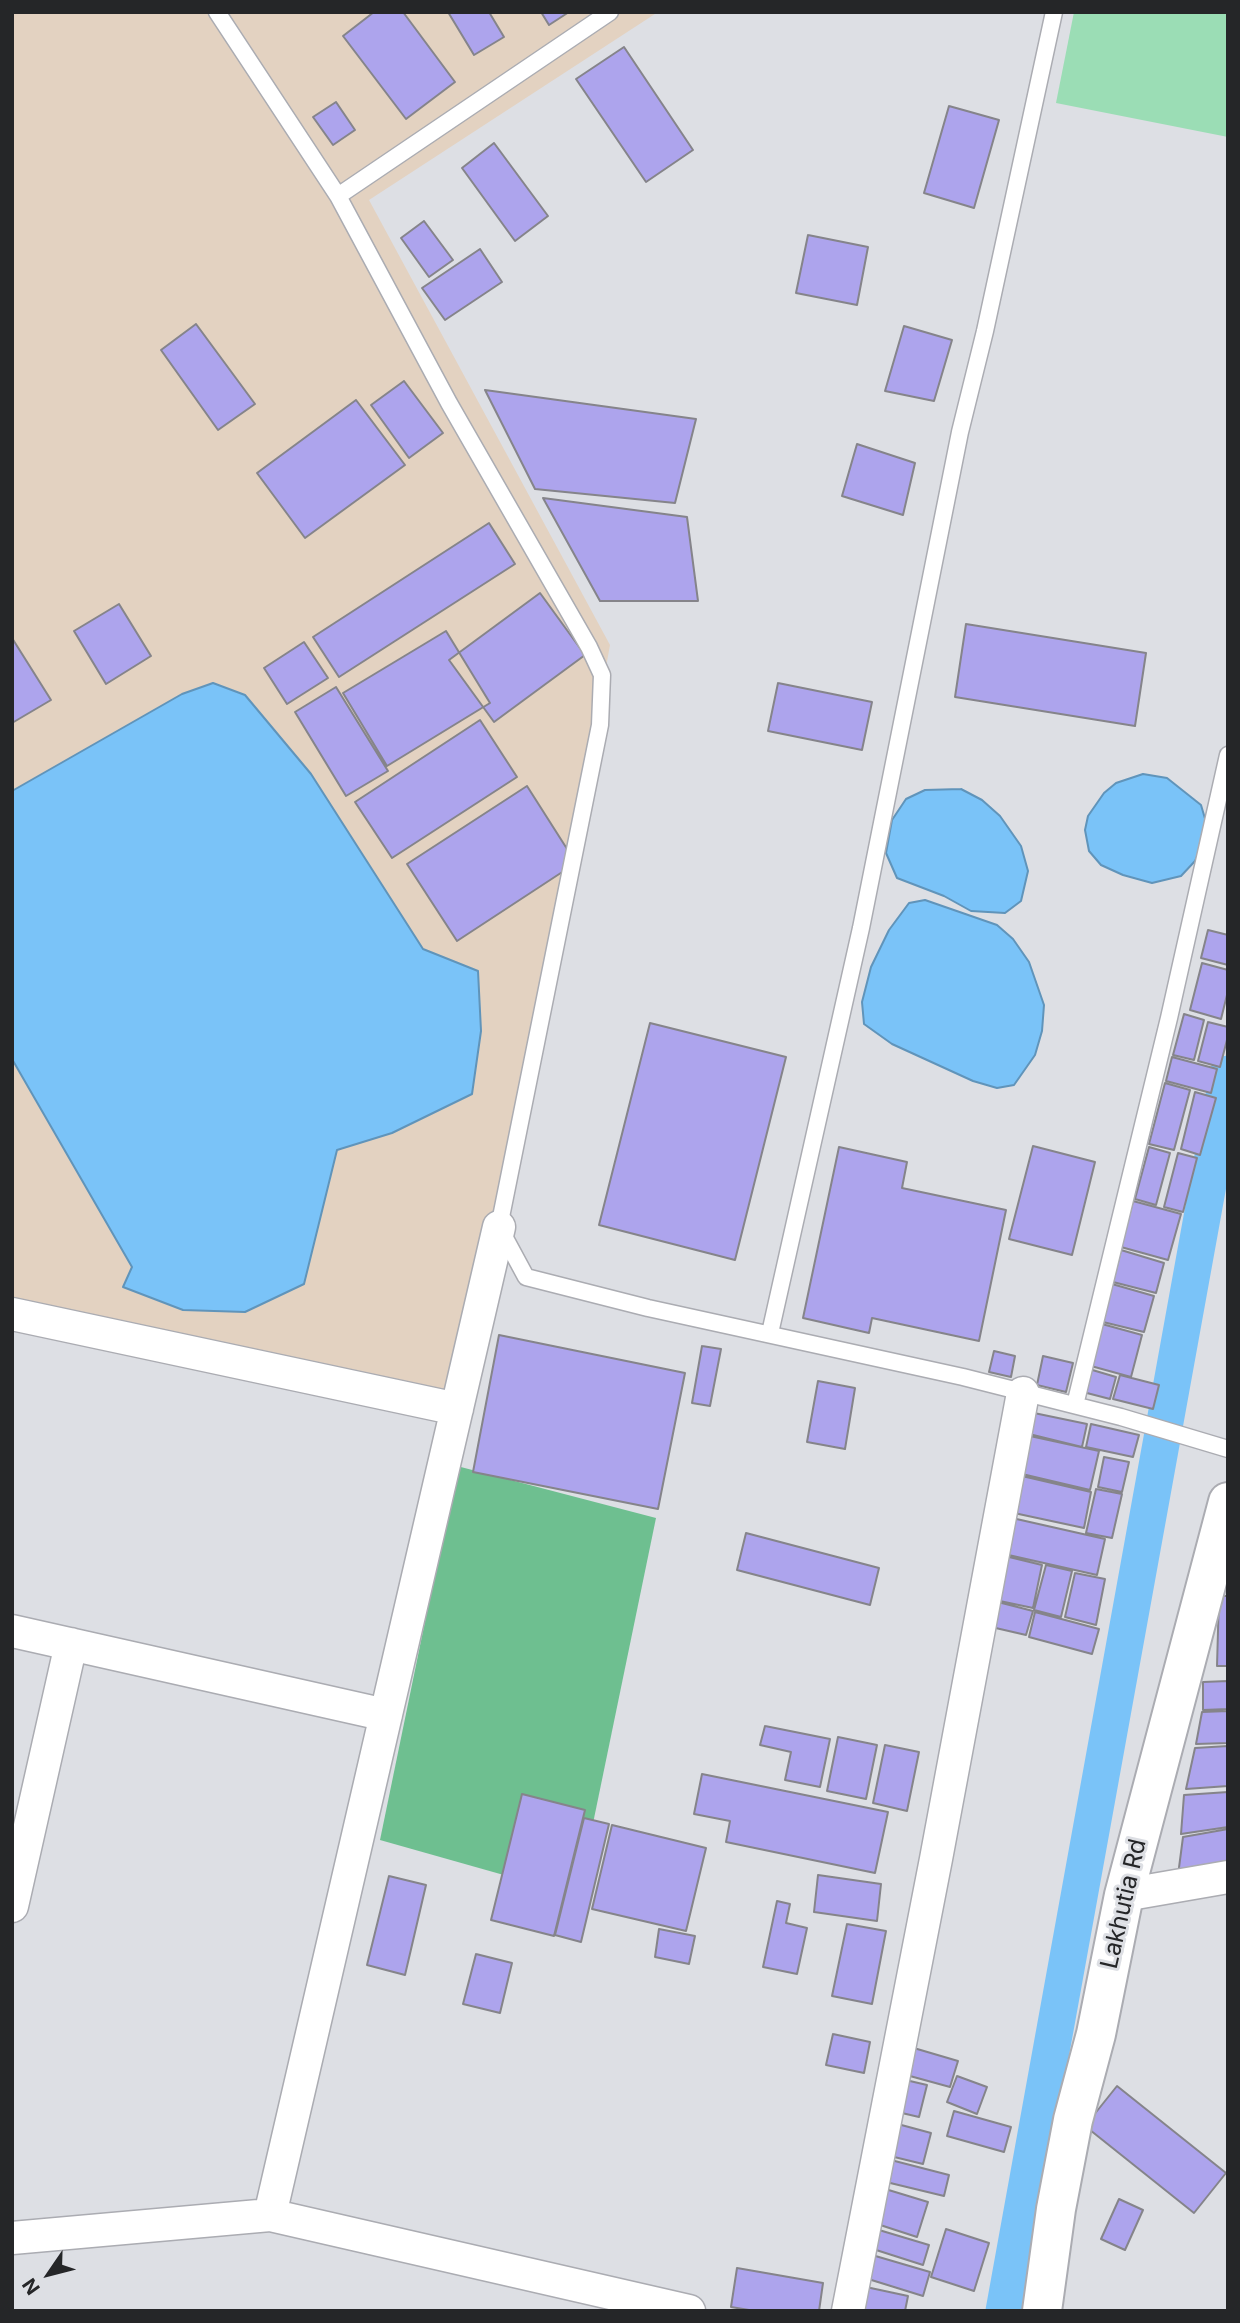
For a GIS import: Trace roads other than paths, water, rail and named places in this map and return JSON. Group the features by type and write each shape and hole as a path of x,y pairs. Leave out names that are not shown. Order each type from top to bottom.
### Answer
{"street":[{"path":"270,2216 499,1227"},
{"path":"12,1314 457,1409"},
{"path":"848,2311 942,1831 1023,1393"},
{"name":"Lakhutia Rd","path":"1042,2311 1056,2209 1073,2120 1096,2034 1124,1895 1228,1502"},
{"path":"12,1630 386,1715"},
{"path":"12,1906 71,1644"},
{"path":"1124,1895 1228,1877"},
{"path":"12,2238 270,2216 689,2311"},
{"path":"576,2311 607,2292"}],"lane":[{"path":"217,12 338,195 449,403 589,647 602,675 600,725 499,1227 526,1278 648,1308 964,1377 1121,1417 1228,1449"},
{"path":"338,195 610,12"},
{"path":"770,1333 861,928 960,432 988,318 1054,12"},
{"path":"1075,1405 1169,1018 1228,755"}],"water":[{"path":"213,683 245,695 311,774 423,949 478,971 481,1031 472,1094 392,1133 337,1150 304,1284 245,1312 183,1310 123,1287 132,1267 12,1059 12,791 182,694"},
{"path":"1143,774 1167,778 1201,805 1206,822 1204,842 1195,861 1181,876 1152,883 1123,875 1101,865 1089,851 1085,830 1088,816 1104,793 1116,783"},
{"path":"961,789 982,800 1000,816 1021,846 1028,871 1021,901 1005,913 971,911 944,896 897,878 886,853 892,820 906,799 925,790"},
{"path":"925,900 997,925 1013,939 1029,962 1044,1005 1042,1031 1035,1055 1014,1085 997,1088 973,1081 892,1044 864,1024 862,1002 871,967 889,930 909,903"}],"waterway":[{"path":"1004,2311 1228,1074"}]}
